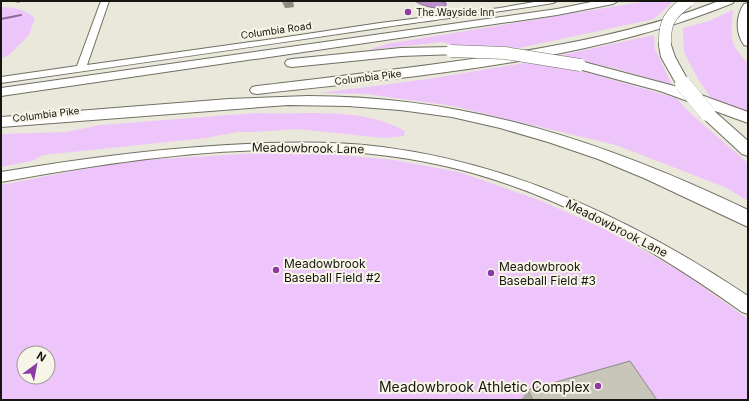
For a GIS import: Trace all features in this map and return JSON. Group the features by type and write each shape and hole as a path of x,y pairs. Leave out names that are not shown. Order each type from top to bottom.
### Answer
{"highway":[{"path":"1,92 543,14 611,1"},
{"path":"688,1 668,18 665,45 668,57 683,84 707,113 748,150"},
{"name":"Columbia Pike","path":"1,121 398,74 477,63 603,39 681,18 729,1"},
{"path":"748,6 743,16 742,24 748,42"},
{"path":"1,96 194,73 373,55 451,51 505,53 580,65 616,73 668,88 748,118"},
{"path":"1,121 277,101 349,101 408,106 479,118 583,147 672,182 748,219"}],"street":[{"path":"81,69 105,1"},
{"name":"Columbia Road","path":"1,80 525,3 553,1"},
{"name":"Meadowbrook Lane","path":"1,177 129,157 243,148 330,146 430,158 508,179 539,190 598,217 666,253 707,278 748,306"}],"shaded area":[{"path":"415,1 439,1 446,3 446,7 430,7"},
{"path":"647,1 674,1 654,19 519,48 451,45 443,42 368,50 387,44"},
{"path":"1,7 19,9 27,12 35,18 29,35 9,55 1,58"},
{"path":"733,10 732,39 737,50 748,63 748,112 711,98 698,79 684,52 683,28 709,21"},
{"path":"654,35 655,49 672,85 614,68 557,56"},
{"path":"524,63 582,71 676,98 691,114 748,163 748,201 727,188 616,145 453,106 367,94 320,93 428,79"},
{"path":"255,113 332,113 351,115 388,123 405,131 404,136 384,138 296,129 237,132 206,138 43,155 32,161 1,167 1,134 66,132 100,125"},
{"path":"259,153 320,153 394,160 459,172 539,200 607,230 683,273 748,319 748,400 1,400 1,185 123,161"}],"building":[{"path":"283,1 293,1 293,2 284,3"},
{"path":"630,361 657,400 533,400 528,390"}],"waterway":[{"path":"1,19 21,15"}],"place":[{"name":"The Wayside Inn","path":"408,12"},
{"name":"Meadowbrook Baseball Field #2","path":"276,270"},
{"name":"Meadowbrook Baseball Field #3","path":"491,273"},
{"name":"Meadowbrook Athletic Complex","path":"598,386"}]}
